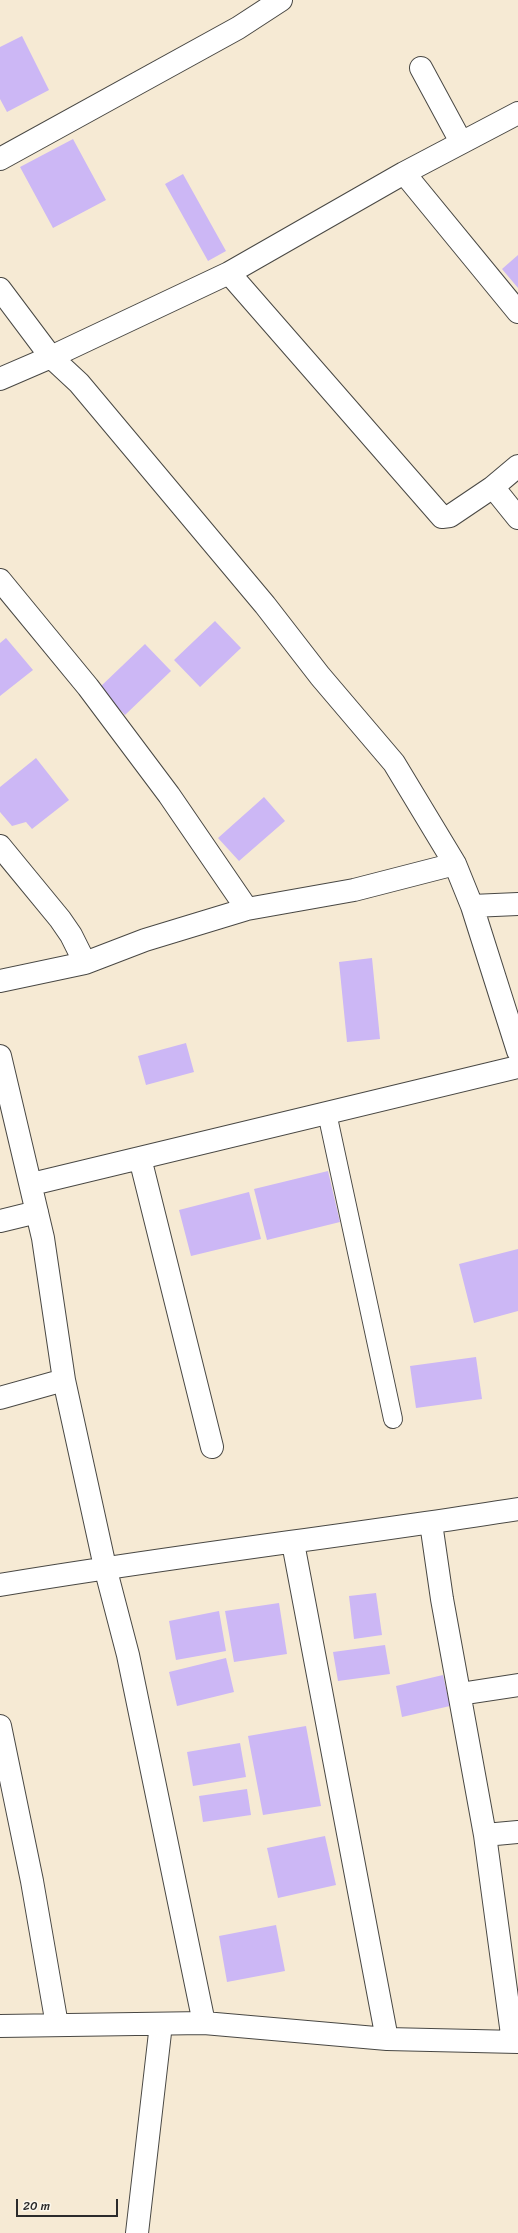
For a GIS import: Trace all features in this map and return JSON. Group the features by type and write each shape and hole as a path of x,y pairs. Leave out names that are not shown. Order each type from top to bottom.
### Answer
{"street":[{"path":"0,159 238,28 281,0"},
{"path":"421,68 461,142"},
{"path":"0,379 52,357 229,272 404,173 518,113"},
{"path":"404,173 518,312"},
{"path":"229,272 442,517 450,516 493,487 518,466"},
{"path":"0,289 52,357 79,382 265,605 320,676 394,763 455,864 472,906 518,1051"},
{"path":"493,487 518,518"},
{"path":"0,580 88,687 169,795 247,909"},
{"path":"0,846 64,924 85,963"},
{"path":"0,981 85,963 145,940 247,909 354,890 455,864"},
{"path":"472,906 518,904"},
{"path":"0,1056 10,1105 32,1184 53,1298 64,1380 105,1567 128,1655 204,2023"},
{"path":"32,1184 518,1067"},
{"path":"140,1158 212,1447"},
{"path":"0,1221 37,1212"},
{"path":"0,1398 64,1380"},
{"path":"0,1585 105,1567 293,1543 518,1509"},
{"path":"0,2026 204,2023 387,2039 515,2042 485,1835 442,1599 431,1523"},
{"path":"293,1543 387,2039"},
{"path":"460,1694 518,1686"},
{"path":"0,1726 32,1881 57,2026"},
{"path":"485,1835 518,1832"},
{"path":"137,2233 161,2024"}],"lane":[{"path":"327,1113 393,1419"}],"building":[{"path":"22,36 49,90 7,112 0,99 0,47"},
{"path":"73,139 106,200 53,228 20,167"},
{"path":"183,174 226,251 208,261 165,184"},
{"path":"518,255 518,288 502,269"},
{"path":"215,621 241,648 200,687 174,660"},
{"path":"6,638 33,670 0,696 0,643"},
{"path":"145,644 171,671 125,715 99,688"},
{"path":"36,758 69,800 32,829 26,822 12,826 0,812 0,787"},
{"path":"264,797 285,821 239,861 218,838"},
{"path":"372,958 380,1039 347,1042 339,962"},
{"path":"186,1043 194,1072 146,1085 138,1056"},
{"path":"328,1171 340,1222 267,1240 254,1189"},
{"path":"249,1192 261,1239 191,1256 179,1210"},
{"path":"518,1249 518,1311 474,1323 459,1264"},
{"path":"476,1357 482,1399 416,1408 410,1366"},
{"path":"376,1593 382,1635 354,1639 349,1596"},
{"path":"279,1603 287,1654 234,1662 225,1611"},
{"path":"219,1611 226,1651 176,1660 169,1621"},
{"path":"385,1645 390,1674 338,1681 333,1652"},
{"path":"226,1658 234,1692 177,1706 169,1672"},
{"path":"443,1675 450,1706 402,1717 396,1686"},
{"path":"306,1726 321,1806 263,1815 248,1736"},
{"path":"240,1743 246,1777 193,1786 187,1752"},
{"path":"247,1789 251,1815 203,1822 199,1796"},
{"path":"325,1836 336,1885 278,1898 267,1848"},
{"path":"276,1925 285,1971 227,1982 219,1936"}]}
